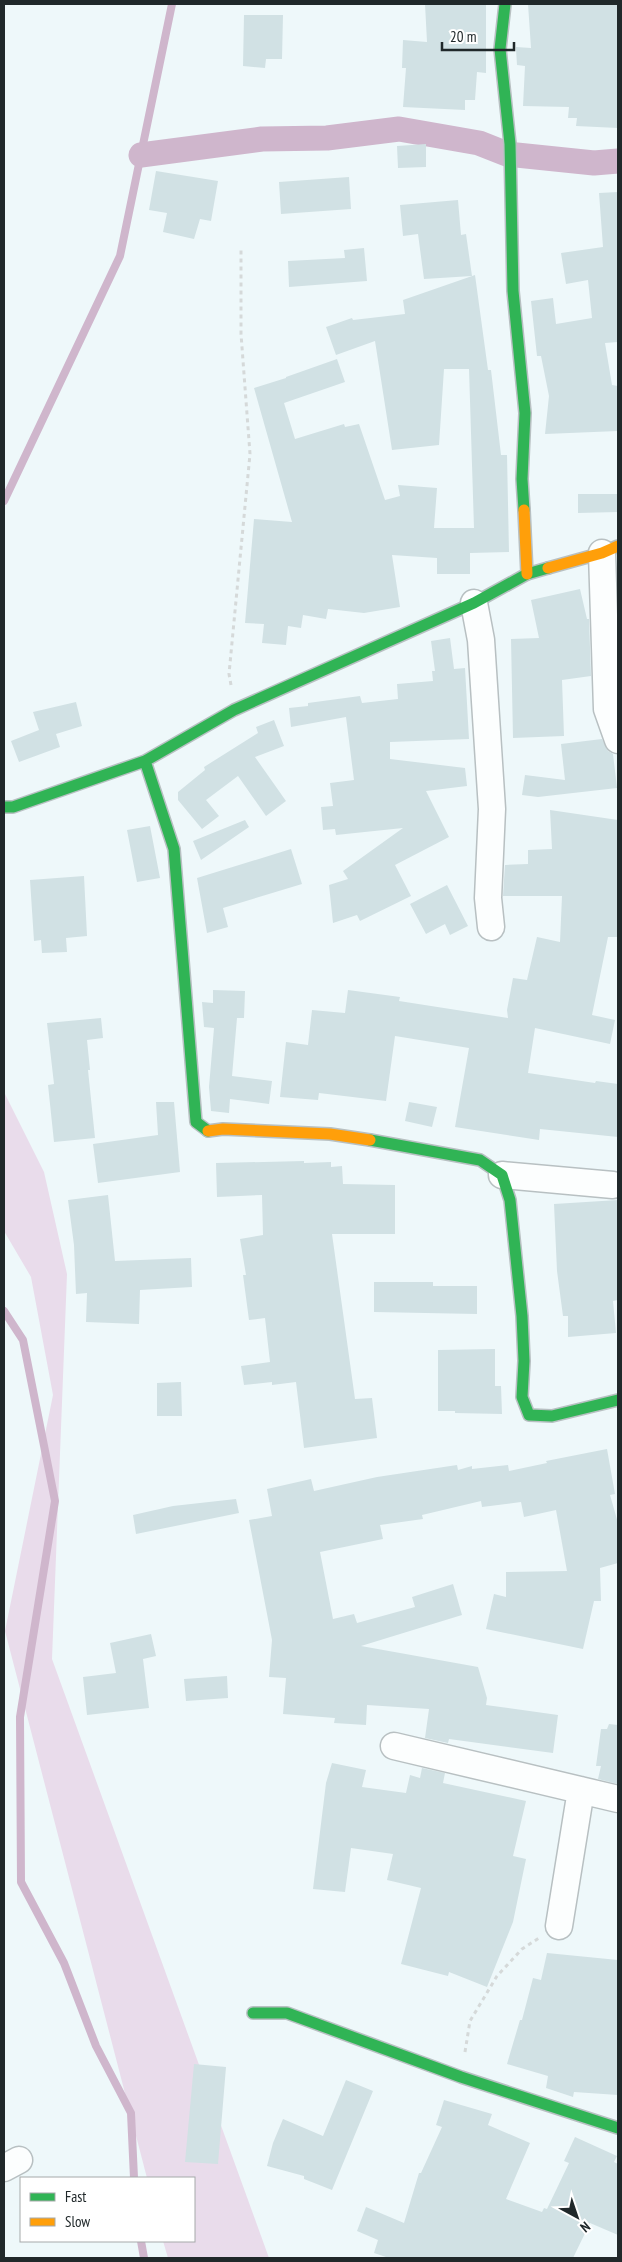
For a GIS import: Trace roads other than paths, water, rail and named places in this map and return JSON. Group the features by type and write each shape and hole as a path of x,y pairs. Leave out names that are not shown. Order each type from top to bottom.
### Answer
{"street":[{"path":"505,4 500,49 510,144 513,290 525,413 522,479 527,574"},
{"path":"8,807 145,761 234,710 474,603 527,574 610,549 608,709 618,740"},
{"path":"474,603 481,640 492,809 488,898 491,928"},
{"path":"145,761 174,849 196,1122 207,1131 223,1129 330,1134 480,1160 502,1176 613,1185"},
{"path":"502,1176 510,1200 524,1352 522,1397 529,1415 552,1416 618,1400"},
{"path":"394,1746 618,1798"},
{"path":"559,1926 581,1790"},
{"path":"253,2013 287,2013 461,2077 618,2128"}],"waterway":[{"path":"4,501 120,256 172,4"},
{"path":"141,155 262,139 327,138 399,129 479,143 507,154 594,163 618,161"},
{"path":"4,1311 23,1340 55,1501 20,1717 21,1882 64,1963 96,2046 131,2113 134,2177"},
{"path":"141,2242 144,2258"}]}
